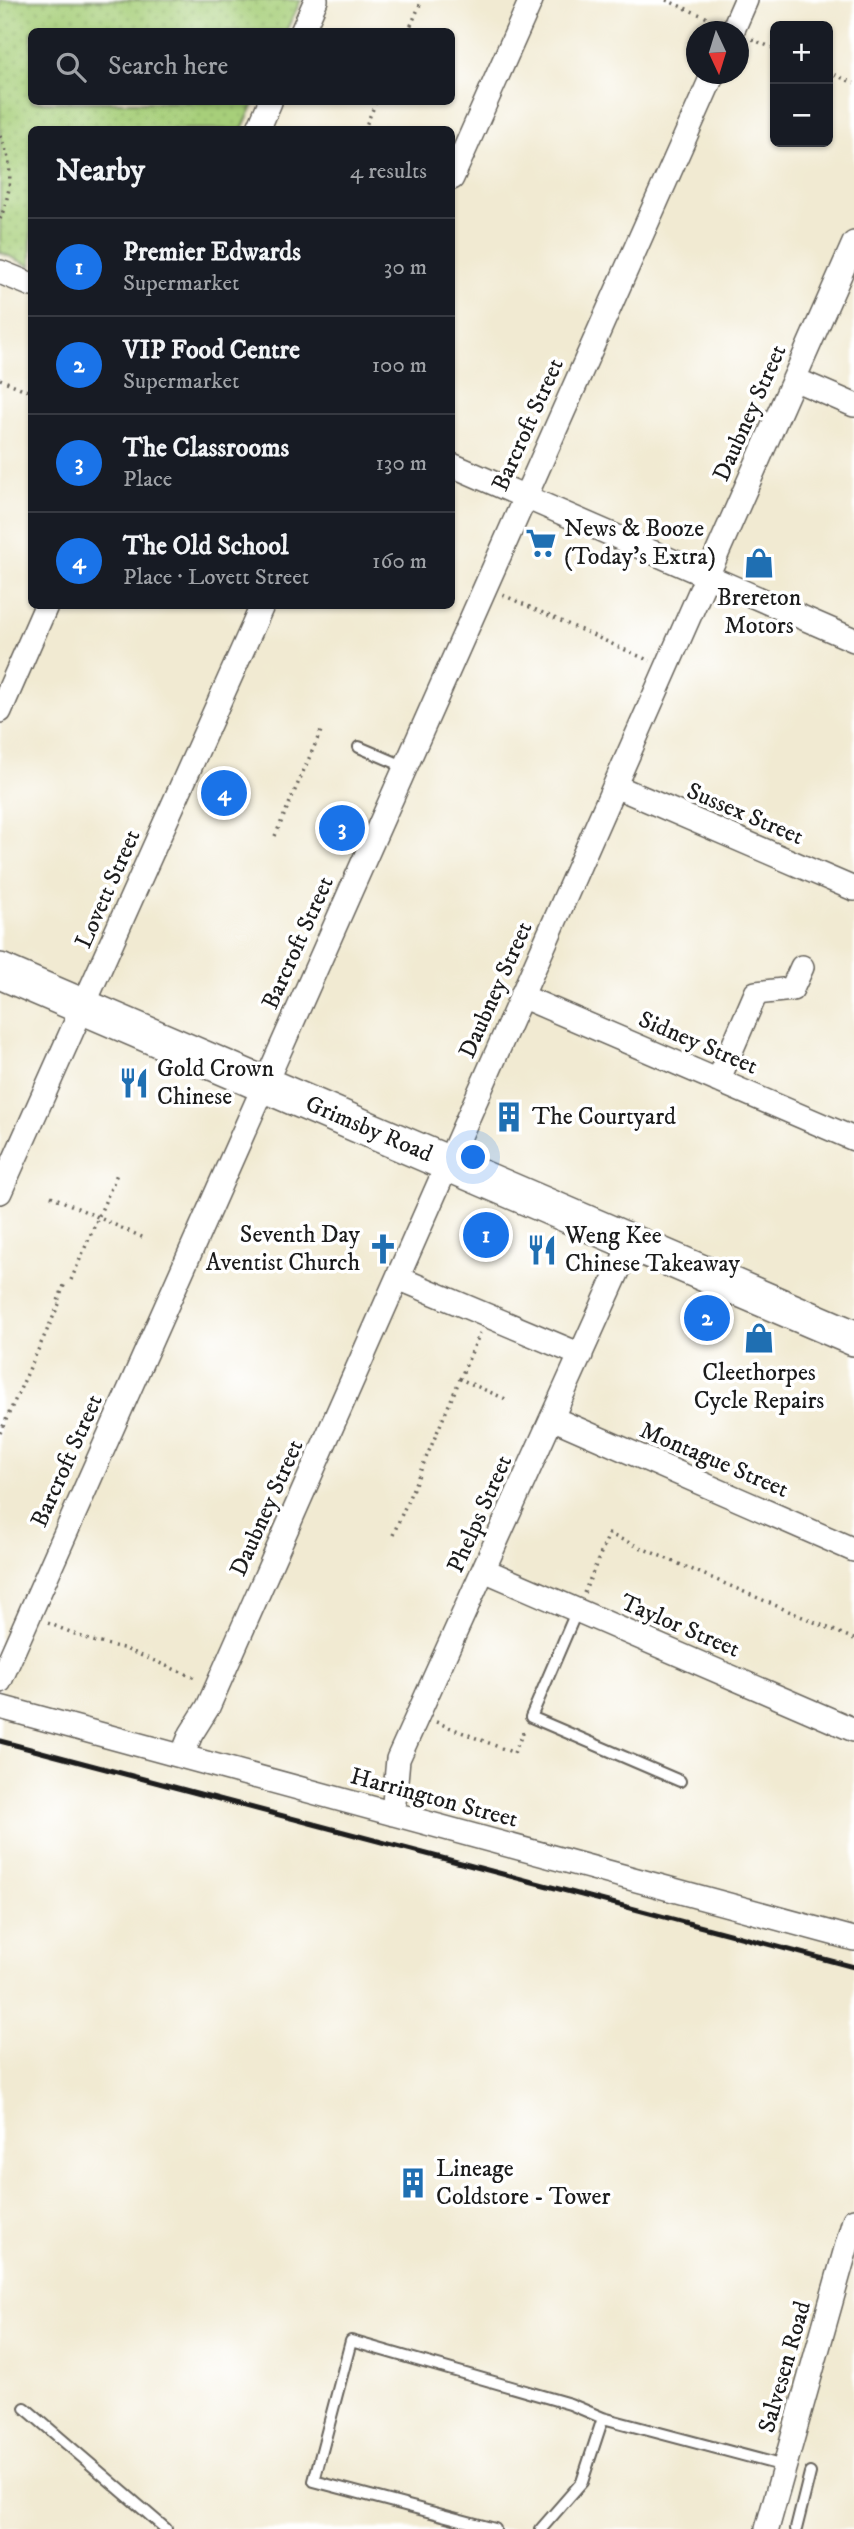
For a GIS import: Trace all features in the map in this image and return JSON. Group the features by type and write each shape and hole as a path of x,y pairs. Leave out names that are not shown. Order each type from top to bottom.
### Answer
{"main road":[{"name":"Grimsby Road","path":"0,971 632,1240 854,1338"}],"street":[{"path":"304,28 316,0"},
{"path":"455,171 531,0"},
{"path":"741,21 746,0"},
{"name":"Barcroft Street","path":"0,1681 263,1083 709,84"},
{"path":"260,126 269,105"},
{"name":"Daubney Street","path":"183,1756 398,1278 854,243"},
{"path":"0,272 28,283"},
{"path":"794,379 854,405"},
{"path":"455,466 854,640"},
{"path":"0,711 46,609"},
{"name":"Lovett Street","path":"0,1192 261,609"},
{"name":"Sussex Street","path":"615,786 854,889"},
{"path":"718,1081 756,993 792,989 802,967"},
{"name":"Sidney Street","path":"521,996 854,1139"},
{"name":"Phelps Street","path":"393,1814 398,1759 632,1240"},
{"path":"398,1278 581,1355"},
{"name":"Montague Street","path":"552,1418 854,1550"},
{"name":"Taylor Street","path":"484,1570 854,1730"},
{"name":"Harrington Street","path":"0,1707 854,1938"},
{"name":"Salvesen Road","path":"767,2529 854,2220"}],"lane":[{"path":"359,747 406,767"},
{"path":"577,1610 531,1717 680,1781"},
{"path":"495,2529 314,2481 351,2341 570,2404 603,2418 784,2466"},
{"path":"25,2408 166,2529"},
{"path":"541,2529 582,2482 603,2418"},
{"path":"796,2529 810,2473"}],"path":[{"path":"410,28 422,0"},
{"path":"666,0 712,21"},
{"path":"749,38 770,47"},
{"path":"833,74 854,83"},
{"path":"366,126 375,105"},
{"path":"0,136 11,172 10,189 0,219"},
{"path":"0,379 28,391"},
{"path":"484,587 665,667"},
{"path":"275,836 321,731"},
{"path":"71,1280 117,1174"},
{"path":"51,1196 144,1238"},
{"path":"0,1433 60,1302 58,1301 65,1283"},
{"path":"393,1535 480,1333"},
{"path":"460,1380 508,1400"},
{"path":"577,1610 609,1534 854,1639"},
{"path":"28,1614 92,1641 123,1648 216,1687"},
{"path":"418,1715 514,1753 531,1717"}],"green space":[{"path":"0,0 301,0 287,28 28,28 28,105 254,105 243,126 28,126 28,265 0,252"}],"railway":[{"path":"0,1741 854,1967"}],"place":[{"name":"News & Booze (Today's Extra)","path":"541,543"},
{"name":"Brereton Motors","path":"759,563"},
{"name":"The Old School","path":"224,793"},
{"name":"The Classrooms","path":"342,828"},
{"name":"Gold Crown Chinese","path":"134,1083"},
{"name":"The Courtyard","path":"509,1117"},
{"name":"Premier Edwards","path":"486,1235"},
{"name":"Seventh Day Aventist Church","path":"383,1249"},
{"name":"Weng Kee Chinese Takeaway","path":"542,1250"},
{"name":"VIP Food Centre","path":"707,1318"},
{"name":"Cleethorpes Cycle Repairs","path":"759,1338"},
{"name":"Lineage Coldstore - Tower","path":"413,2183"}]}
